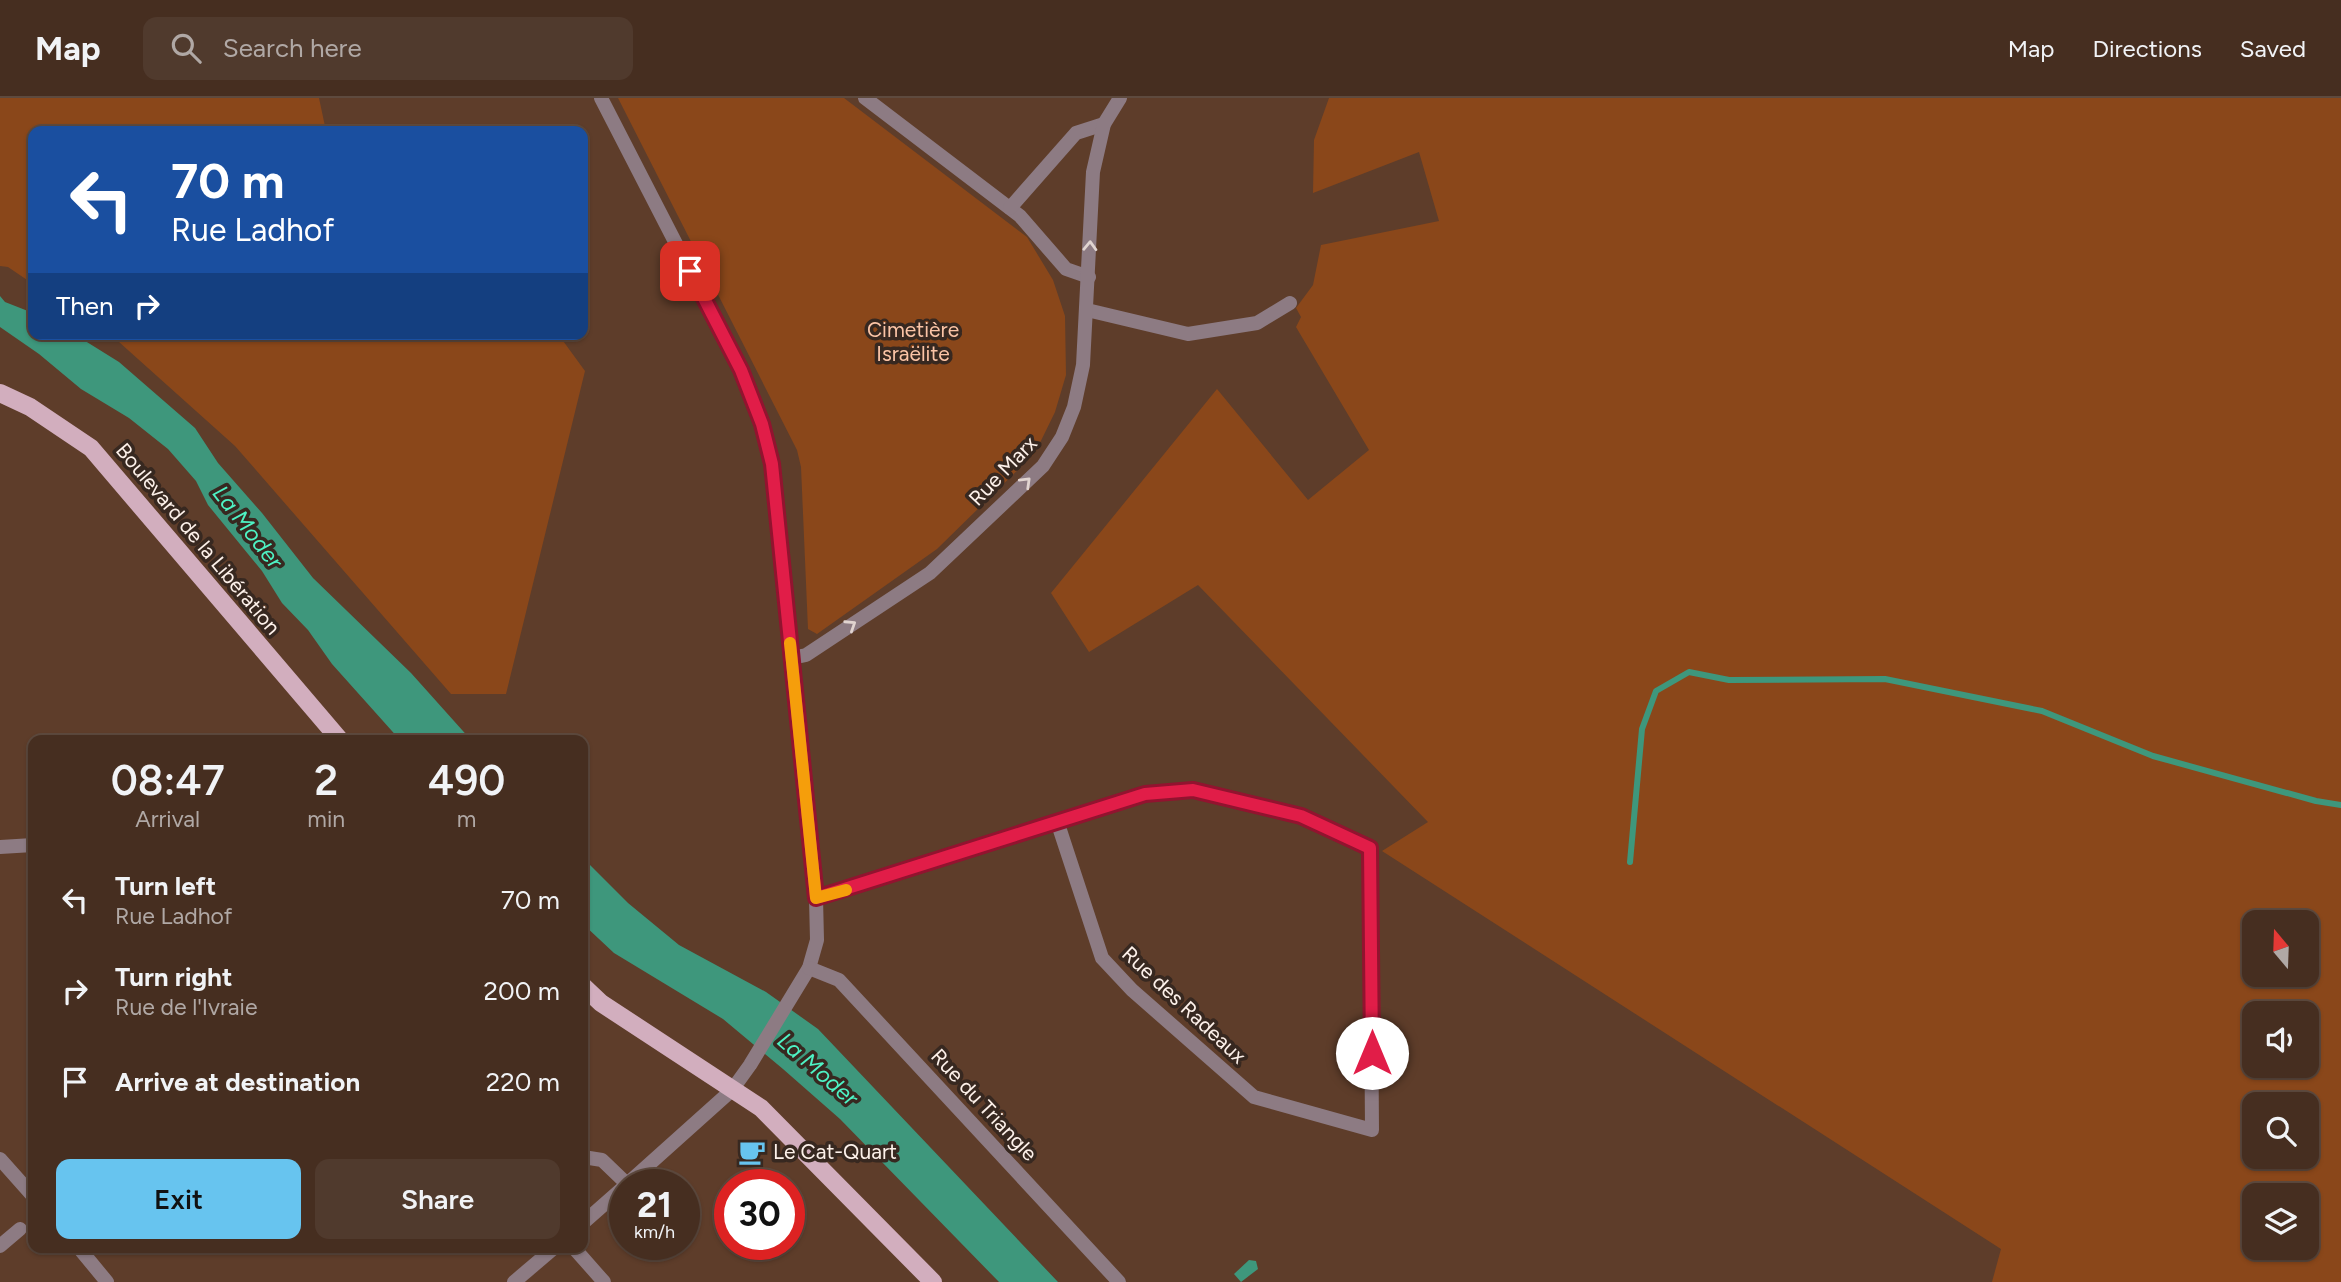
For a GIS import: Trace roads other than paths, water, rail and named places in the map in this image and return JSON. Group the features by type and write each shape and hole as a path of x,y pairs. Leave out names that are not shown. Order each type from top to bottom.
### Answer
{"main road":[{"name":"Boulevard de la Libération","path":"0,393 30,407 91,448 336,735"},
{"path":"588,991 601,1003 761,1108 933,1282"}],"street":[{"path":"601,98 741,370 762,424 772,464 816,898 817,940 809,968 754,1057 732,1090 644,1169"},
{"path":"865,98 1020,216 1066,269 1089,277"},
{"name":"Rue Marx","path":"792,658 806,654 930,573 1043,466 1062,437 1074,407 1083,365 1093,172 1104,124 1120,98"},
{"path":"1010,208 1076,132 1104,124"},
{"path":"1087,310 1188,334 1257,323 1290,303"},
{"name":"Rue des Radeaux","path":"1193,790 1301,816 1370,848 1372,1130 1254,1097 1132,990 1102,958 1057,821 1145,794 1193,790"},
{"path":"816,898 1057,821"},
{"path":"0,847 28,845"},
{"name":"Rue du Triangle","path":"809,968 839,980 1119,1282"},
{"path":"588,1158 602,1160 611,1169"},
{"path":"0,1159 28,1190"},
{"path":"588,1219 609,1200"},
{"path":"0,1246 20,1229"},
{"path":"87,1253 107,1282"},
{"path":"514,1282 548,1253"},
{"path":"578,1253 604,1282"}],"water":[{"name":"La Moder","path":"0,296 5,302 28,311 28,340 84,340 119,362 195,428 218,463 313,578 411,673 467,735 396,735 332,664 308,630 282,603 262,571 208,505 196,481 168,449 129,418 81,389 39,354 0,327"},
{"name":"La Moder","path":"588,863 628,903 679,945 766,992 818,1029 1058,1282 999,1282 840,1119 783,1069 723,1019 614,953 588,929"},
{"path":"1249,1260 1256,1261 1258,1269 1241,1282 1234,1274"}],"waterway":[{"path":"1630,862 1642,729 1656,691 1689,672 1729,680 1885,679 2042,711 2153,756 2316,801 2341,805"}],"place":[{"name":"Le Cat-Quart","path":"752,1152"}],"park label":[{"name":"Cimetière Israëlite","path":"913,342"}]}
